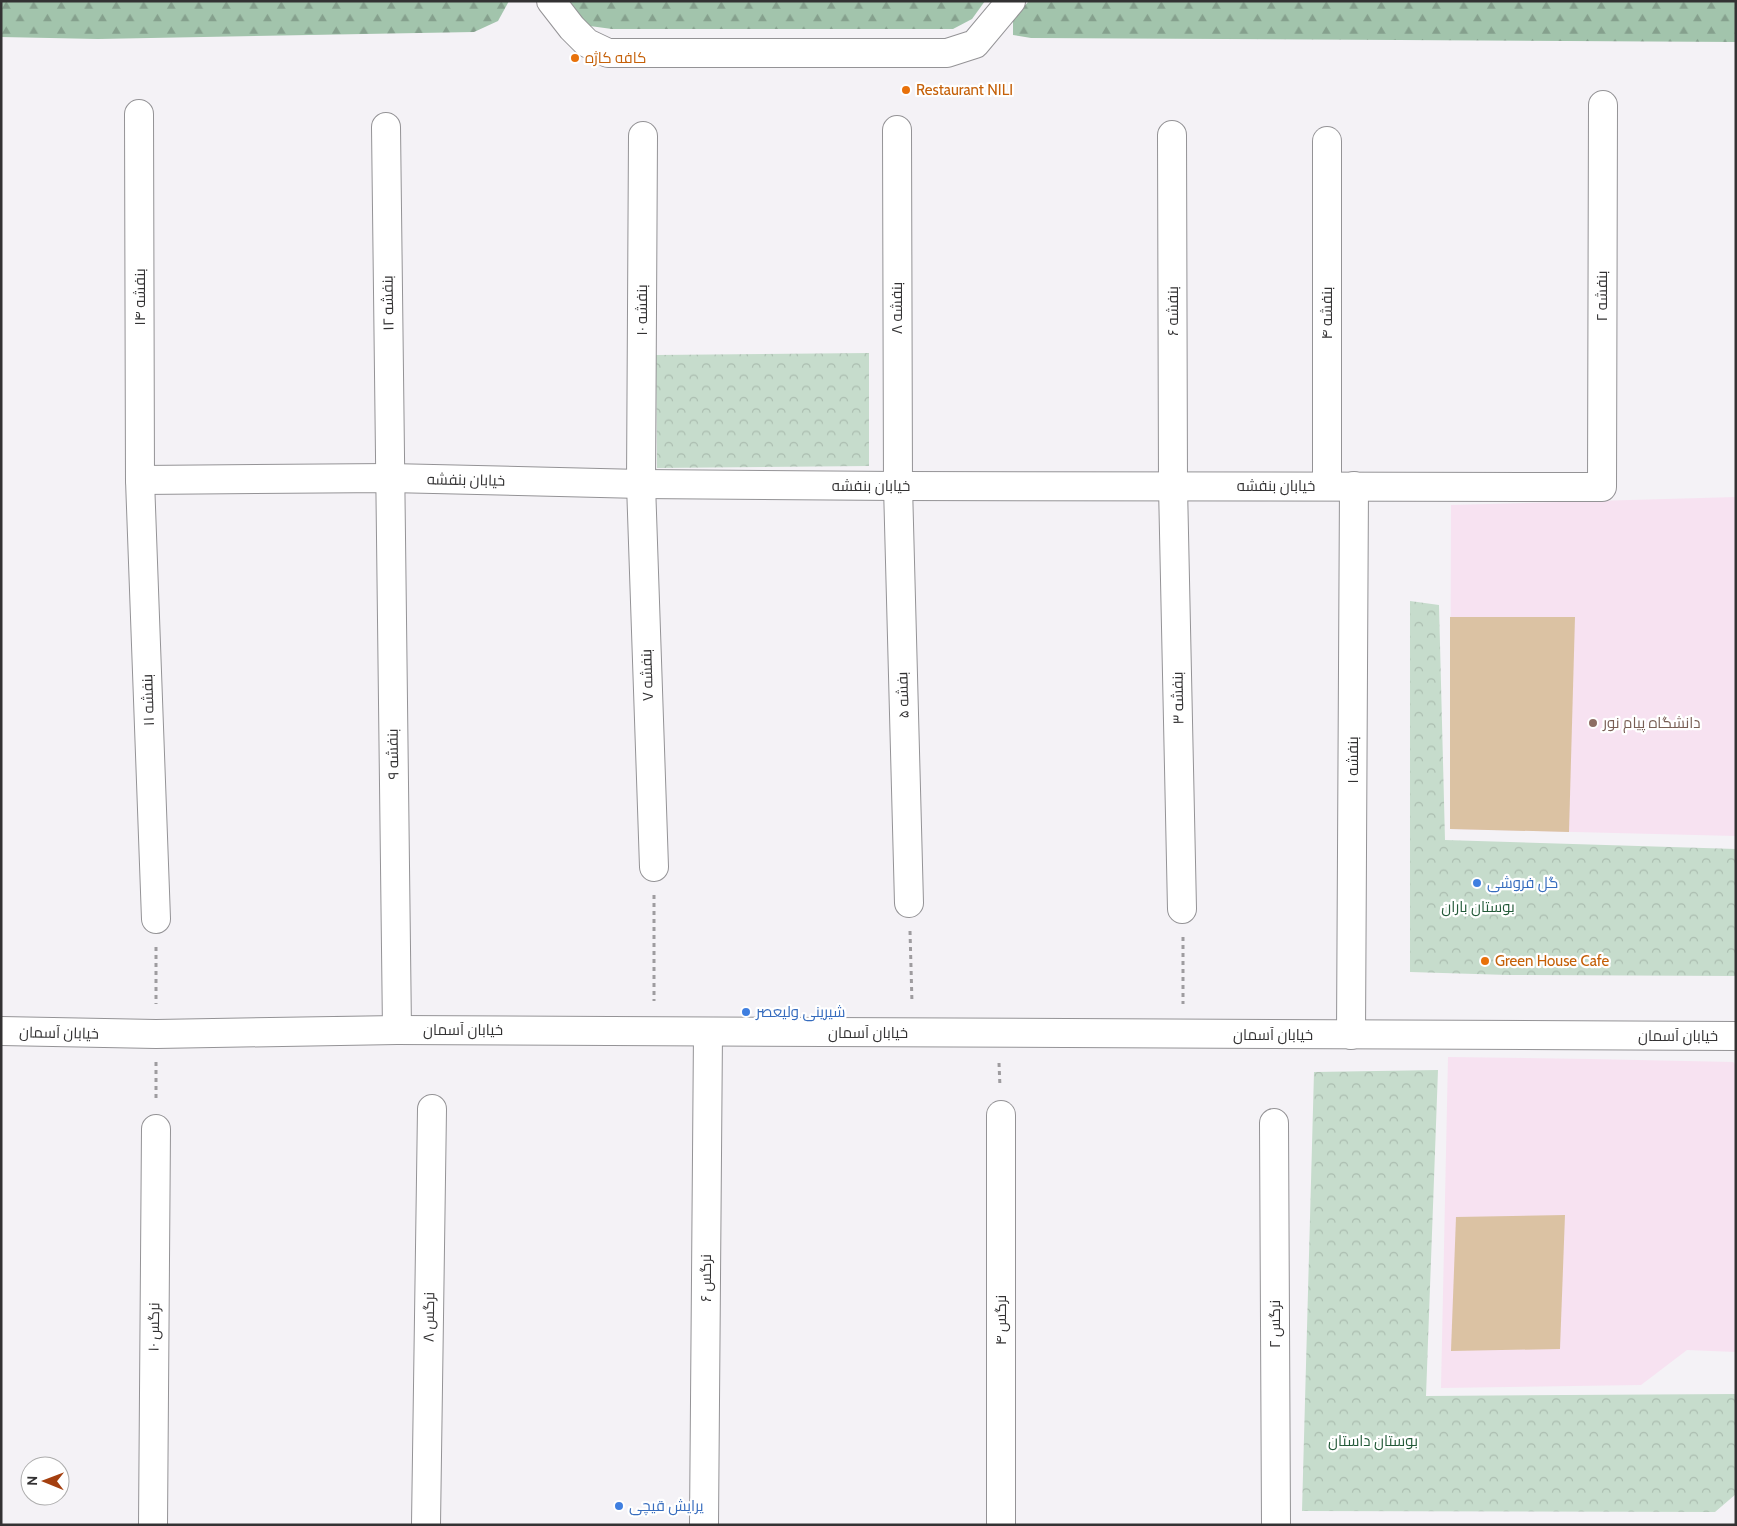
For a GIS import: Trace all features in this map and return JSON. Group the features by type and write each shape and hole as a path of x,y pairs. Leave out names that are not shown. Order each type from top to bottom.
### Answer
{"street":[{"path":"551,1 572,28 587,43 608,53 947,53 975,44 1011,1"},
{"name":"بنفشه ۲","path":"1602,487 1603,106"},
{"name":"بنفشه ۱۴","path":"139,114 140,480"},
{"name":"بنفشه ۱۲","path":"386,127 390,478"},
{"name":"بنفشه ۸","path":"897,130 898,486"},
{"name":"بنفشه ۶","path":"1172,135 1173,486"},
{"name":"بنفشه ۱۰","path":"641,484 642,136"},
{"name":"بنفشه ۴","path":"1326,486 1327,141"},
{"name":"خیابان بنفشه","path":"140,480 390,478 641,484 898,486 1602,487"},
{"name":"بنفشه ۹","path":"390,478 396,1030"},
{"name":"بنفشه ۱۱","path":"140,480 156,919"},
{"name":"بنفشه ۷","path":"641,484 654,867"},
{"name":"بفشه ۵","path":"898,486 909,903"},
{"name":"بنفشه ۳","path":"1173,486 1182,909"},
{"name":"بنفشه ۱","path":"1352,1035 1354,486"},
{"name":"خیابان آسمان","path":"1,1031 156,1034 396,1030 1736,1036"},
{"name":"نرگس ۶","path":"704,1525 708,1032"},
{"name":"نرگس ۸","path":"426,1525 432,1109"},
{"name":"نرگس ۴","path":"1000,1525 1001,1115"},
{"name":"نرگس ۲","path":"1274,1122 1276,1525"},
{"name":"نرگس ۱۰","path":"153,1525 156,1129"}],"path":[{"path":"654,867 654,1031"},
{"path":"909,903 913,1033"},
{"path":"1182,909 1183,1034"},
{"path":"999,1033 1001,1115"}],"shaded area":[{"name":"دانشگاه پیام نور","path":"1736,497 1736,836 1450,829 1451,505"},
{"path":"1448,1057 1733,1062 1736,1065 1736,1352 1687,1350 1641,1385 1441,1388"}],"green space":[{"path":"1,1 509,1 498,21 474,32 98,39 1,37"},
{"path":"556,1 985,1 972,19 953,29 612,29 575,24"},
{"path":"1029,1 1736,1 1736,42 1031,38 1013,35 1013,18"},
{"path":"869,353 869,466 657,468 656,355"},
{"name":"بوستان باران","path":"1410,601 1439,605 1445,840 1736,849 1736,976 1508,975 1410,972"},
{"name":"بوستان داستان","path":"1438,1070 1426,1396 1736,1394 1736,1494 1715,1512 1302,1511 1314,1072"}],"building":[{"path":"1450,617 1575,617 1569,832 1450,829"},
{"path":"1565,1215 1560,1349 1451,1351 1456,1217"}],"place":[{"name":"کافه کاژه","path":"575,58"},
{"name":"Restaurant NILI","path":"906,90"},
{"name":"دانشگاه پیام نور","path":"1593,723"},
{"name":"گل فروشی","path":"1477,883"},
{"name":"Green House Cafe","path":"1485,961"},
{"name":"شیرینی ولیعصر","path":"746,1012"},
{"name":"یرایش قیچی","path":"619,1506"}]}
